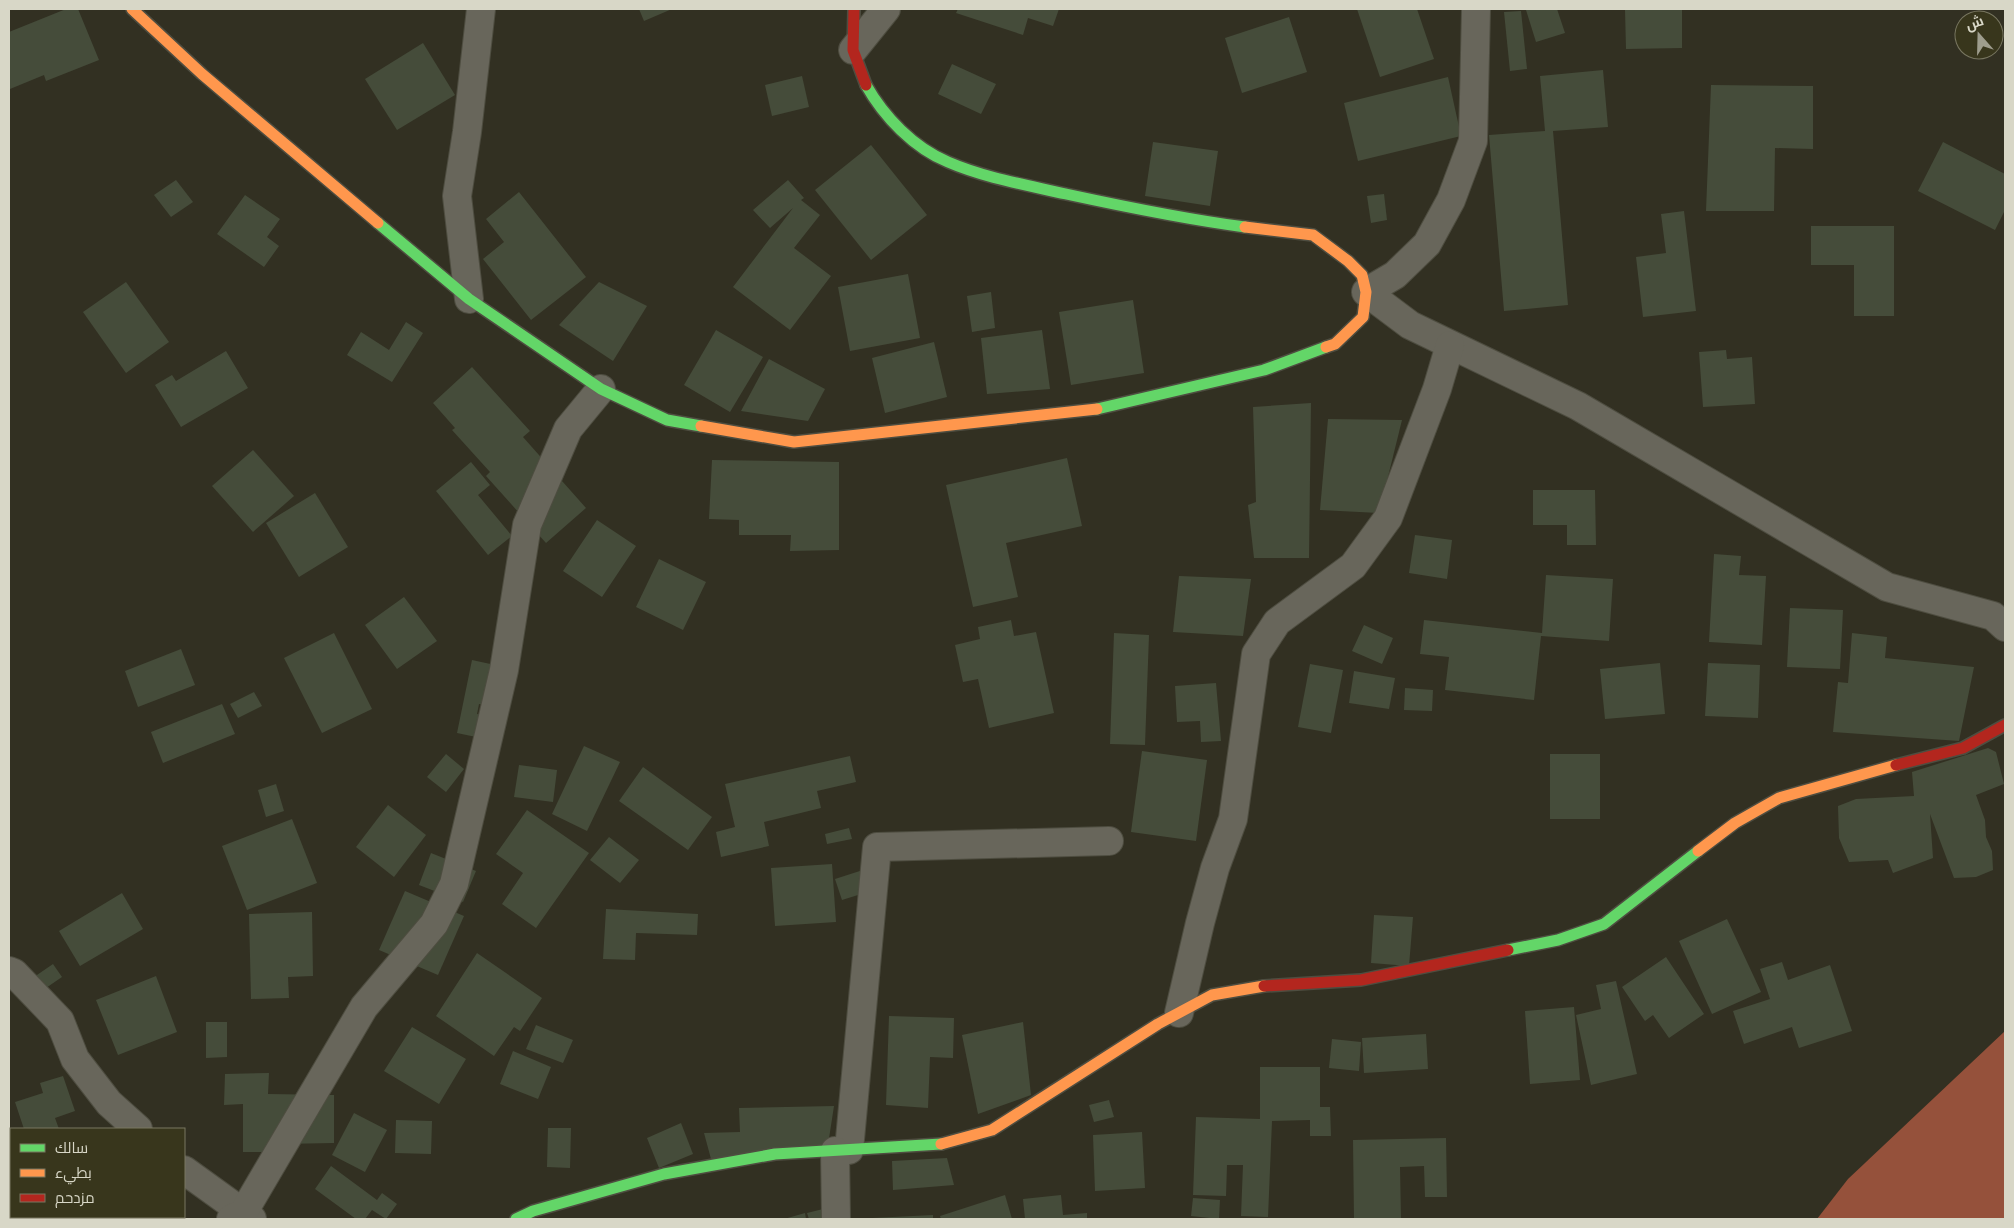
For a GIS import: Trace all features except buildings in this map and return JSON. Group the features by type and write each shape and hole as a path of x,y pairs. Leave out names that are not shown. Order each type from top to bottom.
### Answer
{"main road":[{"path":"132,9 202,74 468,299 601,389 667,420 794,442 1110,408 1264,370 1335,344 1363,317 1366,292 1362,276 1348,261 1313,235 1177,218 1015,183 947,162 905,135 874,99 861,76 853,50 854,9"},
{"path":"516,1219 533,1211 664,1174 775,1154 938,1145 992,1130 1158,1024 1212,995 1272,984 1361,980 1558,940 1604,924 1734,823 1779,798 1827,783 1963,748 2005,725"}],"street":[{"path":"468,299 457,196 468,132 481,9"},
{"path":"853,50 886,9"},
{"path":"1476,9 1473,141 1451,200 1427,244 1395,275 1366,292 1410,325 1578,406 1888,587 1992,616 2005,627"},
{"path":"1179,1013 1205,905 1233,819 1256,654 1277,622 1353,566 1388,518 1434,398 1450,345"},
{"path":"185,1171 242,1217 364,1007 434,924 454,884 504,670 527,525 568,429 601,389"},
{"path":"836,1219 842,1150 877,847 1109,842"},
{"path":"9,971 14,973 60,1020 75,1059 109,1103 137,1128"}],"shaded area":[{"path":"2005,1031 2005,1219 1817,1219 1848,1179"}],"traffic: fast":[{"path":"866,85 891,120 912,140 935,156 962,168 1006,181 1111,204 1245,227"},
{"path":"378,223 469,299 601,389 667,420 701,426"},
{"path":"1097,409 1264,370 1326,347"},
{"path":"1508,950 1558,940 1604,924 1698,851"},
{"path":"516,1219 533,1211 664,1174 775,1154 941,1144"}],"traffic: slow":[{"path":"132,9 202,74 378,223"},
{"path":"1245,227 1313,235 1348,261 1362,275 1366,292 1363,317 1335,344 1326,347"},
{"path":"701,426 794,442 1097,409"},
{"path":"1698,851 1735,823 1779,798 1896,765"},
{"path":"941,1144 992,1130 1158,1024 1212,995 1264,986"}],"traffic: jam":[{"path":"854,9 853,50 866,85"},
{"path":"1896,765 1963,748 2005,725"},
{"path":"1264,986 1361,980 1508,950"}]}
